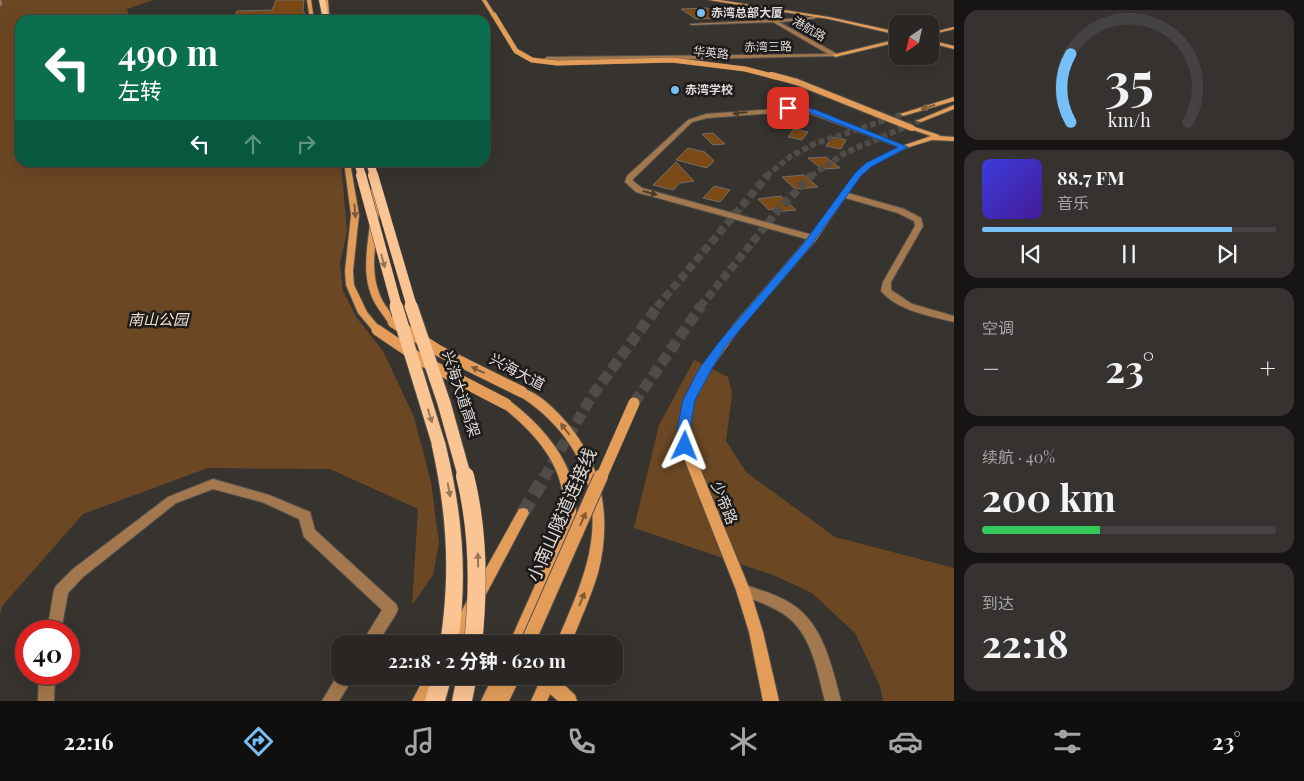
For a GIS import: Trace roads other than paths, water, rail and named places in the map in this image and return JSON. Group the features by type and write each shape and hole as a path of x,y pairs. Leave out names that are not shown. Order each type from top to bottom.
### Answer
{"main road":[{"path":"315,0 317,15"},
{"path":"324,0 326,15"},
{"path":"359,167 388,279 438,442 450,497 455,523 456,588 451,635"},
{"name":"兴海大道高架","path":"372,167 401,277 468,480 476,528 478,556 479,591 474,635"},
{"path":"435,701 439,685"},
{"path":"462,701 465,685"}],"street":[{"path":"310,0 310,15"},
{"path":"324,0 328,15"},
{"name":"华英路","path":"484,0 516,51 532,60 557,63 672,60 745,68 797,82 870,113 912,128 952,139"},
{"path":"711,0 839,17 889,29"},
{"path":"719,0 818,16 889,30"},
{"path":"692,24 818,16"},
{"name":"港航路","path":"773,20 834,55"},
{"path":"939,31 954,27"},
{"name":"赤湾三路","path":"547,59 834,55 889,42"},
{"path":"939,45 954,49"},
{"path":"903,114 954,99"},
{"path":"919,121 954,107"},
{"path":"813,238 639,190 631,185 629,182 630,178 690,121 706,116 804,109 904,147"},
{"name":"少帝路","path":"771,701 756,632 743,590 685,446 684,430 689,400 705,369 722,344 813,238 863,170 904,147 926,139 952,139"},
{"path":"348,167 355,215 349,271 350,285 362,314 376,330 397,347 422,362 506,404 536,430 557,460 569,496 570,513 562,542 520,635"},
{"name":"兴海大道","path":"371,167 375,211 369,275 375,296 382,309 393,322 438,351 522,392 542,405 573,438 583,456 591,476 598,503 599,528 592,572 567,635"},
{"path":"845,195 901,210 918,220 919,226 887,282 886,291 895,299 904,303 954,319"},
{"name":"小南山隧道连接线","path":"531,635 634,404"},
{"path":"56,620 61,590 78,573 172,500 213,484 265,498 305,516 309,533 391,609 374,635"},
{"path":"455,635 523,513"},
{"path":"743,590 776,602 796,615 819,650 833,701"},
{"path":"46,701 47,685"},
{"path":"330,701 340,685"},
{"path":"420,701 429,685"},
{"path":"489,701 497,685"},
{"path":"502,701 508,685"},
{"path":"539,701 544,685"},
{"path":"554,685 568,701"}],"tunnel":[{"path":"766,176 791,156 814,144 903,114"},
{"path":"811,176 845,153 919,121"},
{"path":"657,307 768,175"},
{"path":"700,307 780,208 811,176"},
{"path":"544,478 592,396 658,306"},
{"path":"634,403 701,306"},
{"path":"523,513 545,476"}],"place":[{"name":"赤湾总部大厦","path":"701,13"},
{"name":"赤湾学校","path":"675,90"}],"park label":[{"name":"南山公园","path":"158,320"}]}
